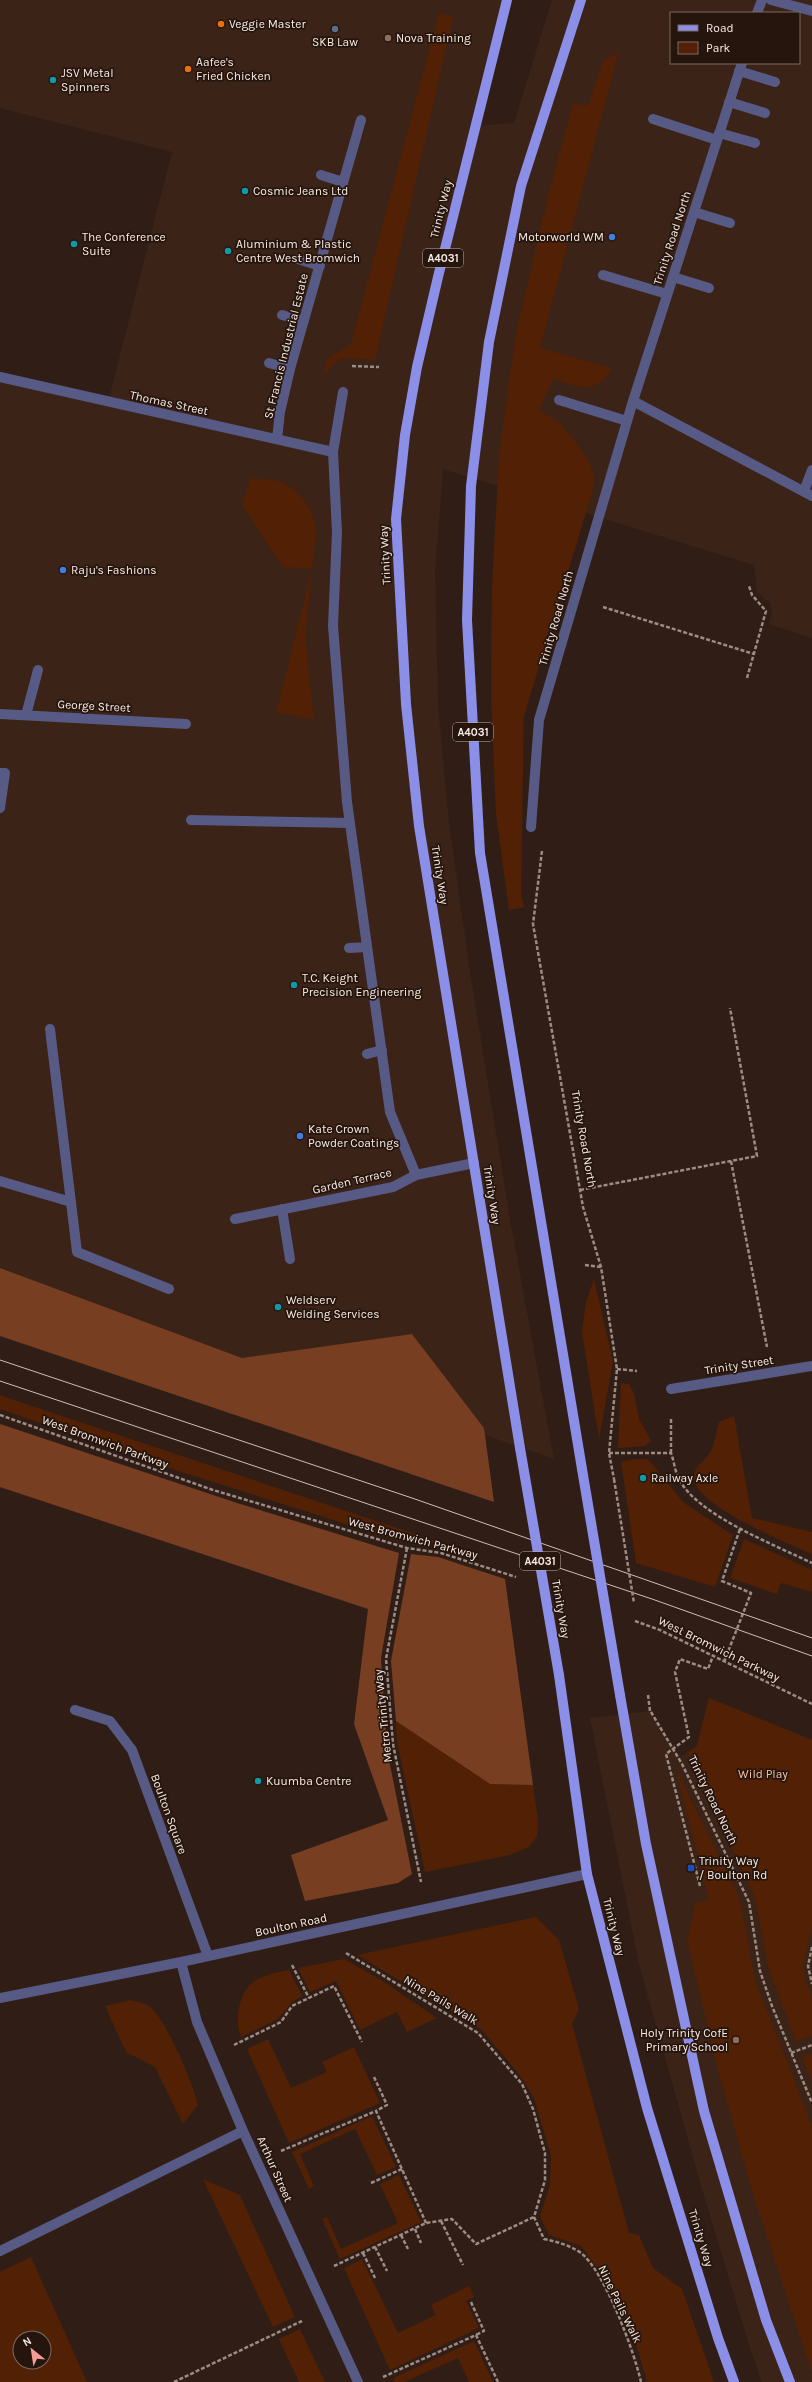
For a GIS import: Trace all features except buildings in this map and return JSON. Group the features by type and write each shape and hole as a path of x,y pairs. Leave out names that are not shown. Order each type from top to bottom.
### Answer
{"main road":[{"name":"Trinity Way","path":"507,0 438,277 419,360 405,435 396,519 406,704 419,826 520,1448 559,1674 587,1874 647,2108 718,2338 734,2382"},
{"name":"A4031","path":"581,0 521,186 489,342 471,486 467,620 480,853 646,1844 704,2111 766,2320 790,2382"}],"street":[{"path":"757,12 762,0"},
{"path":"770,0 812,11"},
{"path":"740,67 775,82"},
{"name":"Trinity Road North","path":"531,827 539,720 633,401 740,67"},
{"path":"729,102 765,113"},
{"path":"653,119 718,136 755,143"},
{"name":"St Francis Industrial Estate","path":"277,439 280,412 290,369 361,120"},
{"path":"322,175 343,182"},
{"path":"694,212 730,223"},
{"path":"298,259 320,266"},
{"path":"603,276 667,294"},
{"path":"673,277 709,288"},
{"path":"282,315 304,321"},
{"path":"268,363 290,369"},
{"name":"Thomas Street","path":"0,377 333,452"},
{"path":"343,392 333,452 337,532 333,626 350,823 390,1112 416,1175"},
{"path":"559,400 627,421"},
{"path":"633,401 808,494 812,470"},
{"path":"26,715 38,670"},
{"name":"George Street","path":"0,714 186,724"},
{"path":"0,773 5,773 0,808"},
{"path":"191,820 350,823"},
{"path":"349,948 367,947"},
{"path":"50,1029 77,1252 170,1289"},
{"path":"367,1054 382,1050"},
{"name":"Garden Terrace","path":"235,1219 393,1187 416,1175 474,1163"},
{"path":"0,1181 71,1202"},
{"path":"282,1209 290,1259"},
{"name":"Trinity Street","path":"671,1389 812,1366"},
{"name":"Boulton Square","path":"76,1710 110,1721 132,1750 208,1956"},
{"name":"Boulton Road","path":"0,1998 181,1962 587,1874"},
{"name":"Arthur Street","path":"181,1962 197,2022 243,2131 358,2382"},
{"path":"0,2251 243,2131"}],"path":[{"path":"746,678 766,611 762,603 752,595 749,586"},
{"path":"603,607 754,654"},
{"name":"Trinity Road North","path":"543,844 533,924 580,1190 601,1267 618,1369 609,1453 635,1610"},
{"path":"580,1190 757,1156 730,1008"},
{"path":"731,1161 767,1349"},
{"path":"585,1265 601,1267"},
{"path":"618,1369 637,1371"},
{"name":"West Bromwich Parkway","path":"0,1415 213,1490 407,1548 441,1553 521,1579"},
{"path":"671,1419 672,1452 678,1479 695,1501 740,1528 812,1563"},
{"path":"609,1453 672,1452"},
{"path":"724,1662 751,1593 722,1581 740,1528"},
{"name":"Metro Trinity Way","path":"407,1548 386,1659 393,1744 421,1882"},
{"path":"636,1618 637,1626"},
{"name":"West Bromwich Parkway","path":"631,1619 660,1630 812,1704"},
{"path":"700,1886 666,1754 672,1748 689,1737 675,1672 680,1658 708,1669 713,1656"},
{"name":"Trinity Road North","path":"647,1687 650,1711 672,1748 749,1902 760,1971 812,2103"},
{"path":"812,1946 808,1966 812,1984"},
{"name":"Nine Pails Walk","path":"341,1951 478,2033 522,2084 533,2109 545,2153 545,2180 534,2217 544,2239 565,2244 582,2254 598,2276 628,2336 641,2382"},
{"path":"290,1961 309,1998"},
{"path":"230,2047 281,2022 292,2006 334,1986 362,2042"},
{"path":"791,2052 812,2045"},
{"path":"278,2152 387,2105 374,2077"},
{"path":"376,2111 426,2223"},
{"path":"371,2183 402,2169"},
{"path":"331,2268 426,2223 452,2218 476,2244 534,2217"},
{"path":"441,2220 462,2265"},
{"path":"415,2229 421,2243"},
{"path":"401,2235 408,2249"},
{"path":"375,2247 387,2271"},
{"path":"363,2253 375,2278"},
{"path":"381,2378 484,2331 471,2302"},
{"path":"174,2382 302,2321"},
{"path":"476,2335 498,2382"}],"shaded area":[{"path":"0,0 507,0 476,126 514,123 552,0 812,0 812,638 769,624 772,611 770,603 757,592 754,565 443,469 435,573 438,705 449,824 470,972 510,1220 554,1459 485,1435 484,1428 412,1334 242,1358 0,1268 0,377 108,402 172,152 0,108"},
{"path":"0,1268 242,1358 412,1334 484,1428 494,1502 0,1336"},
{"path":"0,1424 237,1503 399,1553 381,1658 387,1750 412,1874 398,1883 305,1901 291,1855 388,1820 354,1724 368,1609 0,1487"},
{"path":"411,1554 438,1557 505,1579 533,1785 490,1784 396,1721 391,1661"},
{"name":"Holy Trinity CofE Primary School","path":"709,1698 812,1740 812,2382 762,2382 750,2348 702,2189 639,1964 590,1718 650,1711 679,1757 697,1746"}],"green space":[{"path":"439,13 453,17 375,360 341,358 323,375 327,359 351,344"},
{"path":"619,51 540,348 612,368 606,377 593,386 579,387 553,379 539,410 561,424 581,449 590,464 594,478 592,493 524,716 521,894 524,907 509,910 496,814 491,693 492,586 499,456 515,338 547,200 573,103 588,106 603,61"},
{"path":"250,478 274,480 291,487 304,499 309,507 315,523 316,532 305,635 314,719 276,713 312,569 283,567 242,505"},
{"path":"594,1279 613,1361 599,1439 582,1332 586,1302"},
{"path":"621,1383 629,1384 634,1393 639,1419 651,1441 645,1446 618,1448"},
{"path":"0,1395 442,1543 403,1542 169,1468 0,1409"},
{"path":"734,1416 752,1518 812,1532 812,1554 745,1523 711,1501 699,1490 694,1479 695,1472 711,1450 719,1422"},
{"path":"634,1459 648,1459 684,1503 733,1535 715,1587 636,1563 621,1462"},
{"path":"744,1539 812,1570 812,1592 781,1583 777,1594 730,1578"},
{"name":"Wild Play","path":"709,1698 812,1740 812,1928 803,1966 805,1979 812,1997 812,2035 796,2042 769,1969 755,1898 688,1752 697,1746"},
{"path":"396,1721 490,1784 533,1785 538,1821 537,1836 529,1847 510,1855 425,1872 397,1742"},
{"path":"675,1767 737,1893 742,1909 755,1980 812,2126 812,2372 752,2191 717,2066 687,1940 696,1903 709,1900"},
{"path":"536,1917 559,1940 579,2009 572,2024 629,2233 639,2235 653,2268 682,2289 714,2382 647,2382 637,2347 624,2315 604,2277 581,2246 549,2235 540,2216 550,2185 551,2156 534,2098 519,2074 481,2029 357,1955"},
{"path":"344,1959 381,1980 437,2018 407,2032 397,2012 360,2030 336,1981 310,1992 298,1968"},
{"path":"289,1970 302,1996 292,2002 278,2019 241,2037 238,2014 242,1998 250,1985 260,1978"},
{"path":"131,2000 147,2005 151,2008 164,2025 179,2054 198,2105 183,2124 155,2067 126,2052 105,2006"},
{"path":"268,2039 291,2088 327,2072 322,2062 354,2047 380,2103 289,2143 247,2049"},
{"path":"812,2054 812,2081 802,2057"},
{"path":"372,2116 396,2167 377,2175 355,2129 300,2154 314,2186 309,2189 292,2152"},
{"path":"399,2175 421,2222 340,2259 322,2219 327,2217 341,2249 398,2223 380,2184"},
{"path":"203,2179 240,2195 295,2317 273,2327"},
{"path":"31,2257 87,2382 0,2382 0,2272"},
{"path":"362,2259 398,2333 436,2315 431,2305 469,2286 474,2297 466,2301 479,2328 390,2370 344,2268"},
{"path":"300,2329 325,2382 299,2382 279,2339"},
{"path":"474,2341 493,2382 469,2382 458,2358 404,2382 395,2382 393,2378"}],"tram line":[{"path":"0,1360 412,1498 812,1638"},
{"path":"0,1381 652,1599 812,1656"}],"place":[{"name":"Veggie Master","path":"221,24"},
{"name":"SKB Law","path":"335,29"},
{"name":"Nova Training","path":"388,38"},
{"name":"Aafee's Fried Chicken","path":"188,69"},
{"name":"JSV Metal Spinners","path":"53,80"},
{"name":"Cosmic Jeans Ltd","path":"245,191"},
{"name":"Motorworld WM","path":"612,237"},
{"name":"The Conference Suite","path":"74,244"},
{"name":"Aluminium & Plastic Centre West Bromwich","path":"228,251"},
{"name":"Raju's Fashions","path":"63,570"},
{"name":"T.C. Keight Precision Engineering","path":"294,985"},
{"name":"Kate Crown Powder Coatings","path":"300,1136"},
{"name":"Weldserv Welding Services","path":"278,1307"},
{"name":"Railway Axle","path":"643,1478"},
{"name":"Kuumba Centre","path":"258,1781"},
{"name":"Trinity Way / Boulton Rd","path":"691,1868"},
{"name":"Holy Trinity CofE Primary School","path":"736,2040"}]}
